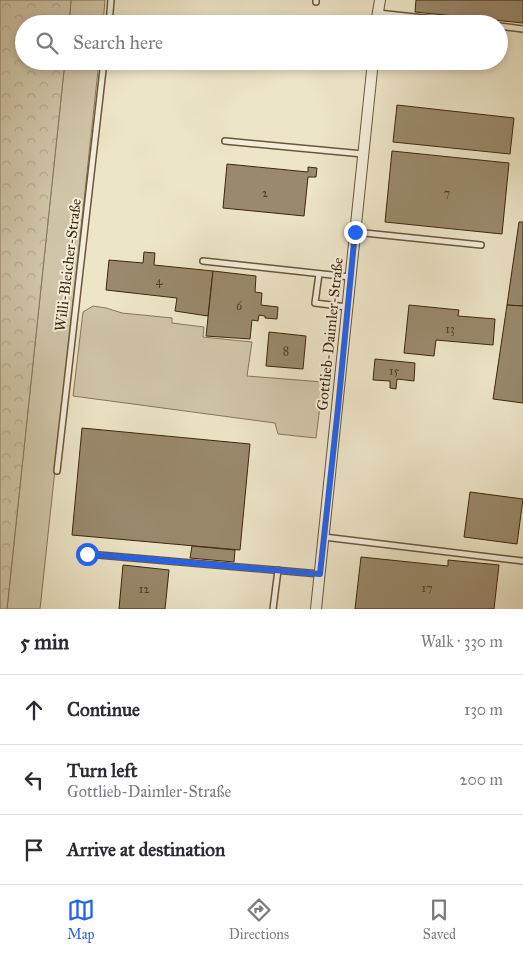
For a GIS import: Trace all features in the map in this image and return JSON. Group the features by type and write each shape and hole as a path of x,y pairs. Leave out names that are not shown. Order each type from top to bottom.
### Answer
{"street":[{"path":"378,13 380,0"},
{"name":"Gottlieb-Daimler-Straße","path":"316,609 371,70"}],"lane":[{"path":"110,15 111,0"},
{"path":"378,13 396,15"},
{"path":"508,27 523,28"},
{"name":"Willi-Bleicher-Straße","path":"57,471 103,70"},
{"path":"225,141 363,154"},
{"path":"355,232 481,245"},
{"path":"203,261 350,277"},
{"path":"319,274 315,303 347,307"},
{"path":"324,536 523,561"},
{"path":"87,554 320,574"},
{"path":"273,609 278,570"}],"green space":[{"path":"0,0 71,0 70,15 15,15 15,70 64,70 7,609 0,609"},
{"path":"71,0 105,0 104,15 70,15"},
{"path":"64,70 98,70 40,609 7,609"},
{"path":"93,306 122,313 172,318 172,323 204,327 203,337 252,342 247,376 323,382 316,438 278,434 275,423 73,396 83,312"}],"building":[{"path":"416,0 523,0 523,23 508,21 508,15 444,15 415,12"},
{"path":"397,105 514,118 510,154 393,142"},
{"path":"392,151 509,163 502,234 385,222"},
{"path":"227,164 308,172 308,167 317,168 316,177 308,177 304,216 223,208"},
{"path":"519,222 523,222 523,306 507,305"},
{"path":"144,252 155,253 154,265 213,271 208,316 175,311 177,298 106,290 109,260 143,263"},
{"path":"213,271 256,276 255,292 262,293 261,305 278,307 277,319 265,318 265,316 259,315 258,321 252,320 250,339 206,336"},
{"path":"409,305 459,310 458,316 495,319 493,345 436,340 434,356 404,353"},
{"path":"507,305 523,306 523,403 493,399"},
{"path":"269,332 306,336 303,369 266,366"},
{"path":"375,359 415,363 414,381 397,379 396,389 390,388 390,381 373,380"},
{"path":"82,428 250,444 240,550 72,535"},
{"path":"470,492 523,499 517,544 464,537"},
{"path":"192,546 235,550 234,562 190,558"},
{"path":"361,557 448,566 448,560 499,565 494,609 355,609"},
{"path":"123,565 169,570 165,609 119,609"}],"route":[{"path":"87,554 320,574 355,232"}]}
